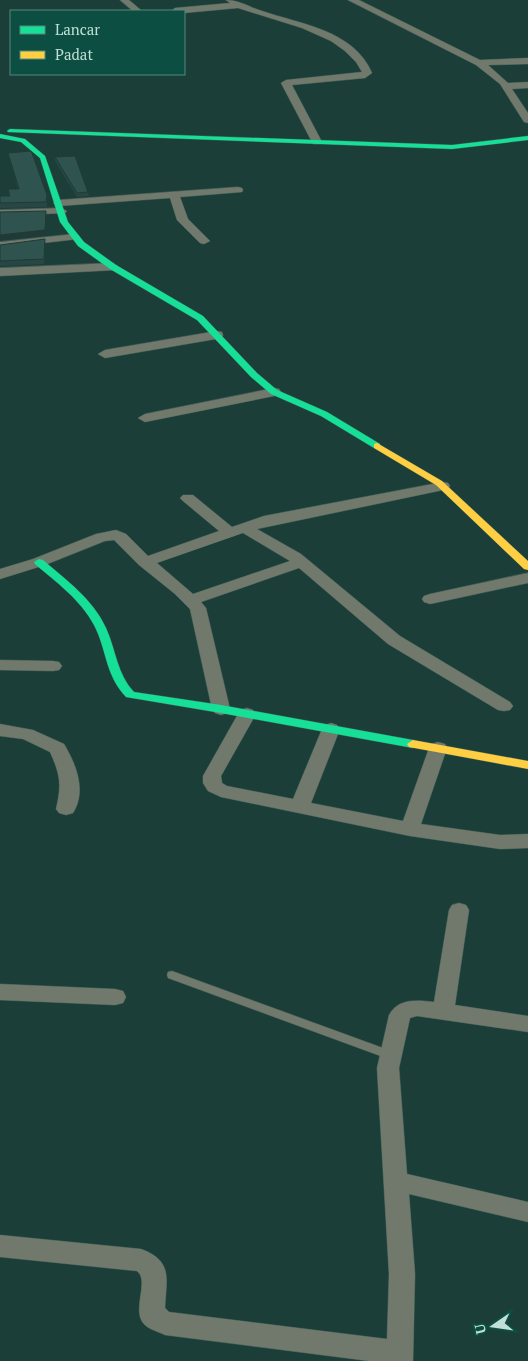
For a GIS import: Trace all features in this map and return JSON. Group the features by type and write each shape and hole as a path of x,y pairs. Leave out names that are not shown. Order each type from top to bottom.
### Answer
{"street":[{"path":"124,0 137,10"},
{"path":"230,0 238,5 290,20 327,34 341,43 365,68 367,73 365,75 286,83 317,142"},
{"path":"352,0 479,63 505,86 528,120"},
{"path":"185,10 238,5"},
{"path":"479,63 528,61"},
{"path":"505,86 528,85"},
{"path":"0,131 102,133 452,147 528,138"},
{"path":"0,136 24,140 43,157 64,222 74,237 113,267 200,318 254,375 274,392 324,414 443,486 528,567"},
{"path":"0,213 238,190"},
{"path":"174,195 182,220 204,241"},
{"path":"0,245 74,237"},
{"path":"0,272 113,267"},
{"path":"105,354 217,335"},
{"path":"145,418 274,392"},
{"path":"145,562 264,521 443,486"},
{"path":"188,498 238,531 301,562 394,640 504,706"},
{"path":"1,576 102,537 116,535 120,537 145,562 198,608 221,709"},
{"path":"39,562 84,606 100,626 116,678 123,690 130,696 221,709 528,765"},
{"path":"190,600 301,562"},
{"path":"430,599 528,578"},
{"path":"0,665 54,666"},
{"path":"247,714 212,776 211,782 215,788 221,791 410,829 500,842 528,841"},
{"path":"299,808 331,729"},
{"path":"0,730 27,734 58,748 69,773 71,784 66,809"},
{"path":"410,829 438,748"},
{"path":"443,1012 459,910"},
{"path":"0,992 115,998"},
{"path":"0,1246 148,1262 155,1273 153,1316 165,1323 401,1357 402,1274 388,1080 390,1055 400,1015 404,1011 417,1008 528,1024"},
{"path":"395,1181 528,1212"}],"lane":[{"path":"172,975 390,1055"}],"building":[{"path":"30,151 47,195 46,202 0,203 0,196 10,196 8,189 19,189 8,153"},
{"path":"75,156 88,192 77,193 55,157"},
{"path":"46,211 45,230 0,235 0,212"},
{"path":"45,239 44,259 0,261 0,245"}],"traffic: fast":[{"path":"10,131 452,147 528,138"},
{"path":"0,136 23,140 43,157 64,222 81,244 113,267 200,318 254,375 274,392 324,414 377,446"},
{"path":"39,562 72,591 95,617 104,635 118,680 130,695 221,709 413,744"}],"traffic: slow":[{"path":"377,446 439,483 528,567"},
{"path":"413,744 528,765"}]}
